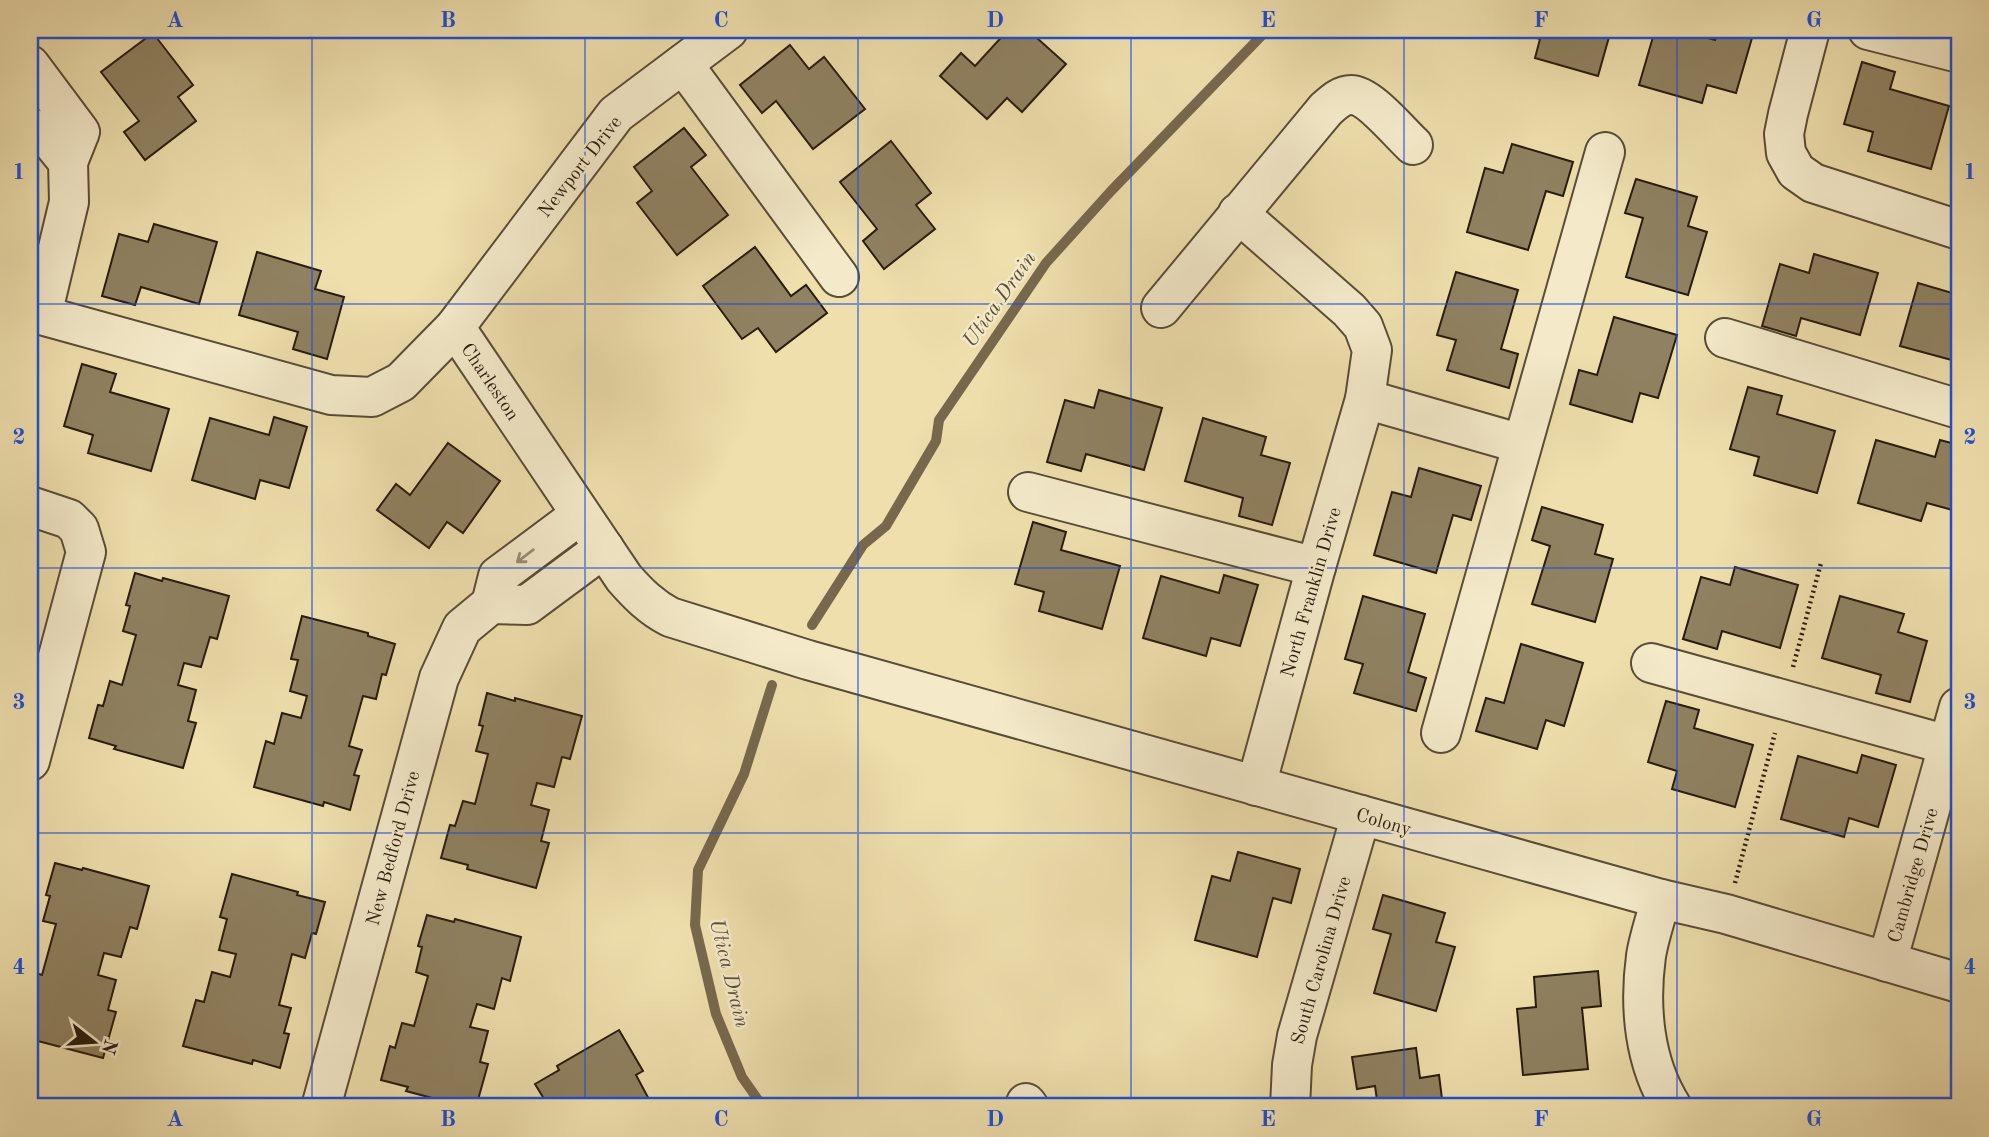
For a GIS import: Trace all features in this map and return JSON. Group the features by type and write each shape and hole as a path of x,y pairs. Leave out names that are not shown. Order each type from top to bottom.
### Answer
{"street":[{"name":"Newport Drive","path":"455,327 616,114 728,30"},
{"path":"1810,30 1784,134 1786,153 1796,171 1813,183 1959,230"},
{"path":"1868,30 1959,53"},
{"path":"683,64 839,277"},
{"path":"30,65 80,132 68,162 69,202 36,313"},
{"path":"1161,308 1326,109 1342,97 1354,95 1370,103 1413,145"},
{"path":"30,127 46,135 68,162"},
{"path":"1441,733 1605,152"},
{"name":"North Franklin Drive","path":"1238,213 1349,310 1363,327 1372,350 1365,399 1256,786"},
{"name":"Charleston","path":"36,313 331,395 372,397 401,382 455,327 580,515 624,578 645,600 670,617 808,660"},
{"path":"1725,338 1959,409"},
{"path":"1365,399 1521,444"},
{"path":"1028,492 1316,567"},
{"path":"30,506 69,519 79,529 86,552 30,761"},
{"name":"New Bedford Drive","path":"321,1107 439,678 462,628 491,604 498,576 580,515"},
{"path":"491,604 527,605 604,548"},
{"name":"Colony","path":"808,660 1661,899 1726,914 1959,983"},
{"path":"1651,663 1954,747"},
{"name":"Cambridge Drive","path":"1887,962 1954,747 1959,707"},
{"name":"South Carolina Drive","path":"1290,1107 1292,1065 1297,1036 1360,815"},
{"path":"1661,899 1646,954 1642,994 1644,1028 1652,1065 1672,1107"}],"path":[{"path":"1726,914 1821,562"}],"building":[{"path":"1008,30 1028,30 1066,64 1022,112 1007,98 987,119 940,76 961,53 975,66"},
{"path":"1511,30 1611,30 1598,76 1535,58 1540,39"},
{"path":"1655,30 1681,30 1715,40 1718,30 1754,31 1736,93 1707,85 1702,103 1639,85"},
{"path":"153,33 193,85 178,97 196,121 145,160 124,132 139,121 101,72"},
{"path":"790,45 809,69 824,57 865,109 813,149 776,101 762,113 740,85"},
{"path":"1862,62 1895,72 1890,89 1949,106 1931,169 1868,151 1873,132 1844,124"},
{"path":"684,128 706,155 691,167 728,215 677,255 637,203 652,191 634,167"},
{"path":"891,141 931,193 916,205 935,229 884,269 863,241 877,229 840,182"},
{"path":"1512,144 1573,162 1563,196 1546,191 1528,250 1467,232 1485,168 1503,173"},
{"path":"1636,179 1697,197 1688,226 1707,232 1688,295 1626,277 1643,218 1625,213"},
{"path":"154,224 217,242 199,304 141,287 135,305 102,296 119,234 148,242"},
{"path":"755,247 791,296 806,285 827,313 776,352 758,328 742,339 703,286"},
{"path":"257,252 321,271 315,289 344,297 327,359 293,349 298,332 239,315"},
{"path":"1814,254 1878,273 1860,335 1801,318 1796,336 1762,326 1780,264 1809,273"},
{"path":"1456,272 1518,290 1501,349 1518,354 1509,388 1447,370 1456,340 1437,335"},
{"path":"1918,283 1959,295 1959,362 1900,346"},
{"path":"1614,317 1677,335 1658,398 1640,393 1632,422 1570,404 1579,370 1597,375"},
{"path":"1959,362 1959,382 1954,380"},
{"path":"82,364 116,374 110,392 169,409 151,471 88,453 93,435 64,426"},
{"path":"1748,387 1782,396 1777,414 1835,431 1817,493 1754,475 1759,457 1730,449"},
{"path":"1099,390 1162,408 1144,470 1086,454 1081,471 1047,462 1065,400 1094,408"},
{"path":"274,417 307,427 289,488 260,480 255,499 192,480 210,418 269,435"},
{"path":"1203,418 1266,437 1261,455 1290,463 1272,525 1239,516 1243,498 1185,481"},
{"path":"1876,440 1935,457 1940,440 1959,445 1959,499 1956,511 1927,503 1921,521 1858,503"},
{"path":"448,443 500,481 463,533 447,522 429,548 377,510 396,484 410,495"},
{"path":"1419,468 1481,486 1471,520 1453,515 1436,573 1374,555 1392,492 1411,497"},
{"path":"1542,507 1603,525 1595,554 1613,559 1595,622 1532,604 1550,546 1532,540"},
{"path":"1033,522 1066,532 1061,550 1120,566 1102,629 1039,611 1044,592 1015,584"},
{"path":"1735,567 1798,585 1780,648 1722,631 1717,649 1683,639 1701,577 1730,585"},
{"path":"135,573 229,596 217,639 210,637 201,667 184,663 178,685 196,690 188,721 196,723 183,768 114,749 116,746 89,738 98,705 103,706 110,681 122,685 136,635 123,631 130,606 126,605"},
{"path":"1224,575 1258,585 1240,646 1211,638 1206,656 1143,638 1161,576 1219,593"},
{"path":"1363,596 1425,614 1408,672 1426,678 1416,711 1354,693 1363,664 1345,659"},
{"path":"1840,596 1904,614 1898,632 1927,641 1910,702 1876,693 1881,675 1822,658"},
{"path":"302,616 368,633 368,636 395,644 386,675 382,674 376,699 363,696 349,746 362,750 354,775 359,776 350,810 324,802 323,806 254,787 266,741 274,744 282,713 301,718 307,696 290,691 298,660 291,659"},
{"path":"1521,644 1583,663 1564,726 1546,720 1537,749 1476,731 1486,698 1504,703"},
{"path":"487,693 582,716 570,759 562,757 554,787 537,783 531,805 549,810 541,841 549,843 536,888 467,869 468,865 441,858 450,825 455,826 463,801 475,804 488,754 476,751 483,726 479,725"},
{"path":"1666,701 1699,710 1694,728 1753,745 1735,807 1672,789 1677,771 1648,762"},
{"path":"1862,755 1896,765 1878,827 1849,818 1844,837 1781,819 1798,756 1857,773"},
{"path":"1238,852 1300,869 1291,903 1273,898 1257,957 1195,940 1212,876 1230,881"},
{"path":"55,863 149,886 137,929 130,927 121,957 104,953 98,975 116,980 108,1010 116,1012 103,1058 34,1040 36,1035 30,1034 30,971 42,975 56,924 43,921 50,896 46,895"},
{"path":"232,874 325,902 316,934 312,933 305,958 292,954 279,1005 291,1008 284,1033 289,1034 280,1068 253,1060 252,1064 183,1046 196,1000 204,1002 212,972 230,977 236,954 219,950 227,919 220,917"},
{"path":"1383,895 1445,913 1436,942 1455,947 1436,1011 1374,993 1391,934 1373,929"},
{"path":"427,915 454,922 455,919 521,937 510,981 502,978 494,1009 477,1004 470,1027 488,1031 480,1062 488,1064 476,1107 466,1107 406,1091 408,1087 381,1080 390,1046 395,1048 402,1023 414,1026 428,976 416,972 422,947 418,946"},
{"path":"1598,971 1601,1006 1582,1008 1588,1069 1523,1075 1517,1009 1536,1007 1534,977"},
{"path":"619,1030 643,1071 636,1075 651,1103 643,1107 549,1107 535,1084 559,1070 557,1066"},
{"path":"1416,1048 1420,1078 1439,1075 1443,1107 1378,1107 1375,1086 1357,1089 1352,1057"}],"waterway":[{"name":"Utica Drain","path":"812,625 863,545 886,526 936,441 939,420 1046,263 1111,191 1267,30"},
{"name":"Utica Drain","path":"763,1107 742,1077 716,1014 695,925 698,870 744,774 772,685"}]}
